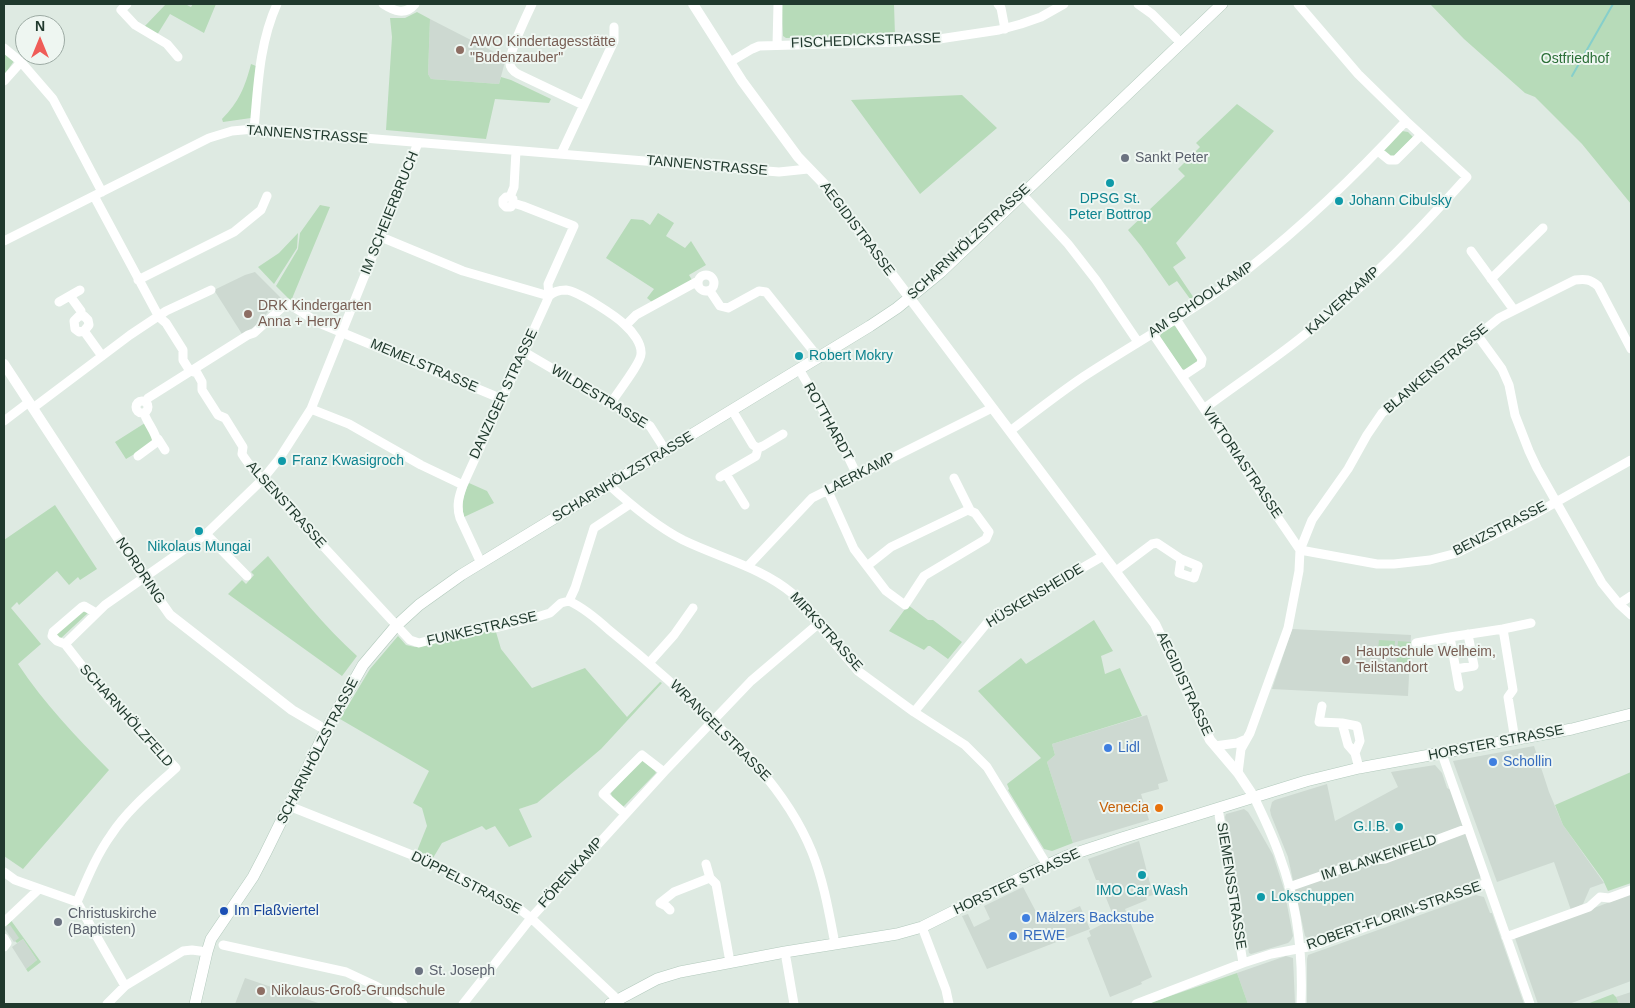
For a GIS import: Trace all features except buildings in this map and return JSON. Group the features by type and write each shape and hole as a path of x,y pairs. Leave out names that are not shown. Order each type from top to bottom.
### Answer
{"main road":[{"name":"SCHARNHÖLZSTRASSE","path":"195,1004 207,952 216,930 253,877 326,730 363,666 396,626 419,605 481,563 870,326 909,298 941,272 1222,4"},
{"name":"HORSTER STRASSE","path":"614,1002 657,979 671,974 784,952 897,934 922,927 1047,865 1104,844 1254,796 1359,768 1572,729 1631,714"}],"street":[{"path":"126,4 121,10 135,25 167,44 178,57"},
{"path":"254,129 260,59 266,28 277,4"},
{"path":"383,4 398,11 406,11 414,5"},
{"path":"532,4 510,59 512,69 518,74 583,105"},
{"name":"AEGIDISTRASSE","path":"692,4 730,62 787,142 808,169 824,184 1156,624 1215,746 1238,773 1254,796"},
{"path":"777,44 778,4"},
{"path":"998,4 1001,8 1005,29"},
{"name":"FISCHEDICKSTRASSE","path":"730,62 752,48 759,46 897,42 939,39 1005,29 1041,17 1064,4"},
{"path":"1138,4 1152,14 1180,43"},
{"path":"1298,4 1358,74 1421,134 1396,160 1389,160 1378,151"},
{"path":"561,154 614,41 614,28"},
{"name":"ALSENSTRASSE","path":"4,48 15,57"},
{"path":"4,81 18,65"},
{"name":"ALSENSTRASSE","path":"24,65 52,99 138,280 159,317 166,323 183,350 183,360 190,371 197,373 202,382 202,390 218,415 225,418 243,447 242,454 249,466 254,469 396,626"},
{"name":"AM SCHOOLKAMP","path":"1010,431 1082,378 1176,319 1247,270 1304,223 1406,121"},
{"name":"TANNENSTRASSE","path":"4,241 209,138 232,131 254,129 779,172 808,169"},
{"name":"KALVERKAMP","path":"1205,408 1303,336 1363,285 1467,177 1421,134"},
{"name":"IM SCHEIERBRUCH","path":"144,578 206,534 262,480 290,444 311,409 418,143"},
{"name":"DANZIGER STRASSE","path":"481,563 458,512 458,499 549,296 548,284 574,226 512,200 516,151"},
{"path":"1022,194 1068,244 1096,280 1138,342"},
{"path":"138,280 234,232 261,210 267,196"},
{"path":"1491,279 1543,228"},
{"path":"380,237 463,270 549,296 558,291 572,292 626,325 639,343 641,359 611,402"},
{"path":"1471,251 1514,310"},
{"path":"626,325 636,315 706,275 712,277 715,282 710,291"},
{"name":"BLANKENSTRASSE","path":"1238,773 1241,749 1250,734 1288,628 1299,571 1300,550 1312,520 1348,469 1366,435 1382,413 1498,318 1575,280 1587,278 1598,286 1631,349"},
{"path":"698,281 701,290 710,291"},
{"path":"59,302 80,290"},
{"path":"4,421 31,405 166,311 211,290"},
{"path":"710,291 720,306 728,308 763,290 818,357"},
{"path":"70,296 81,311 81,316 89,322 88,328 84,331 102,356"},
{"name":"MEMELSTRASSE","path":"165,450 146,420 144,413 148,408 146,402 148,398 254,333 287,303 319,323 502,399"},
{"path":"1176,319 1202,359 1201,364 1183,376"},
{"name":"VIKTORIASTRASSE","path":"1153,334 1300,550"},
{"path":"1478,336 1502,369 1509,385 1515,415 1529,451 1556,501 1602,583 1631,615"},
{"name":"WILDESTRASSE","path":"524,352 650,426 666,451"},
{"name":"NORDRING","path":"4,364 170,615 188,631 292,710 326,730"},
{"name":"ROTTHARDT","path":"799,369 838,436 857,475"},
{"name":"LAERKAMP","path":"748,566 812,498 992,408"},
{"path":"311,409 348,424 420,465 463,485"},
{"path":"732,410 753,445 758,448"},
{"path":"758,448 783,434"},
{"path":"138,456 156,443 158,439"},
{"path":"745,505 723,476 756,456 758,448"},
{"name":"BENZSTRASSE","path":"1300,550 1377,564 1430,560 1457,553 1631,460"},
{"path":"827,489 854,549 886,591 905,605 924,576 988,538 988,530 970,510 954,478"},
{"name":"MIRKSTRASSE","path":"609,485 630,504 665,530 748,566 783,585 793,594 858,671 914,712 965,745 987,767 1047,865"},
{"path":"569,601 594,528 630,504"},
{"path":"867,566 891,548 970,510"},
{"path":"206,534 247,576"},
{"path":"1116,571 1155,543 1160,544 1181,559"},
{"name":"HÜSKENSHEIDE","path":"914,712 987,622 1103,556"},
{"path":"65,644 96,613 144,578"},
{"path":"1620,604 1631,596"},
{"name":"FUNKESTRASSE","path":"396,626 410,640 419,643 481,627 495,628 534,618 552,612 561,603 569,601"},
{"name":"WRANGELSTRASSE","path":"569,601 594,617 649,663 760,768 787,804 805,836 824,888 835,944"},
{"name":"SCHARNHÖLZFELD","path":"77,902 90,872 111,834 144,796 176,768 104,694 65,644 57,641 52,636 53,632 82,607 84,606 96,613"},
{"path":"649,663 674,636 693,608"},
{"path":"1416,643 1531,623"},
{"name":"FÖRENKAMP","path":"464,1004 531,918 664,772 751,681 818,624"},
{"path":"1503,628 1513,690 1508,696 1515,740"},
{"path":"1456,669 1474,666 1468,634"},
{"path":"1450,637 1459,687"},
{"path":"1322,706 1319,722 1342,722 1358,726 1360,741 1355,753"},
{"path":"1342,722 1348,745 1355,753 1359,768"},
{"path":"1215,746 1237,744 1246,739"},
{"path":"1442,754 1530,1004"},
{"path":"625,814 603,794 642,755 664,772"},
{"path":"1254,796 1280,857 1295,910 1300,948 1301,1004"},
{"name":"DÜPPELSTRASSE","path":"289,806 432,863 513,904 531,918 614,1002"},
{"name":"SIEMENSSTRASSE","path":"1218,808 1243,963"},
{"name":"IM BLANKENFELD","path":"1289,887 1364,861 1385,859 1468,828"},
{"path":"706,864 710,878 716,884 730,962"},
{"path":"4,872 15,880 77,902 125,986"},
{"path":"670,910 660,903 674,892 710,878"},
{"name":"ROBERT-FLORIN-STRASSE","path":"1300,948 1313,946 1487,884"},
{"path":"4,922 39,889"},
{"path":"1506,936 1589,907 1600,898 1609,898 1631,890"},
{"path":"922,927 946,990 949,1004"},
{"path":"4,938 7,943 4,947"},
{"path":"223,945 346,972 376,986 403,1004"},
{"name":"SIEMENSSTRASSE","path":"1136,1004 1243,963 1271,954 1300,948"},
{"path":"107,1004 125,986 183,952 192,950 207,952"},
{"path":"784,952 794,1004"}],"shaded area":[{"name":"AWO Kindertagesstätte \"Budenzauber\"","path":"430,19 506,58 499,84 431,79 428,74"},
{"name":"DRK Kindergarten Anna + Herry","path":"255,272 281,298 254,327 242,334 214,290"},
{"name":"Hauptschule Welheim, Teilstandort","path":"1292,629 1411,635 1408,696 1272,689"},
{"path":"1147,715 1168,781 1158,784 1159,789 1141,794 1149,820 1073,843 1047,762 1055,755 1052,744"},
{"path":"1534,746 1549,792 1563,825 1604,883 1590,888 1583,904 1571,910 1554,862 1497,882 1453,761"},
{"path":"1435,765 1442,773 1447,788 1451,790 1481,876 1478,881 1316,942 1310,942 1305,936 1288,857 1271,815 1272,802 1327,784 1335,821 1398,787 1391,772"},
{"path":"1244,809 1248,812 1273,855 1284,889 1293,936 1288,943 1251,954 1249,953 1225,817 1226,814"},
{"path":"1139,841 1153,895 1146,897 1147,900 1125,909 1152,977 1141,982 1142,984 1110,997 1087,938 1091,936 1089,931 1114,918 1099,880 1096,880 1088,859"},
{"path":"1023,887 1042,923 1080,906 1090,929 987,969 962,916 968,914 974,927 990,919 984,906"},
{"path":"1631,894 1631,981 1569,1004 1538,1004 1515,938"},
{"path":"1476,895 1484,897 1490,913 1492,913 1524,1004 1307,1004 1308,955"},
{"path":"10,924 20,938 14,942 4,928"},
{"path":"23,939 37,960 26,969 12,947"},
{"path":"1286,956 1293,958 1295,1004 1248,1004 1237,973"},
{"name":"Nikolaus-Groß-Grundschule","path":"245,978 321,1004 235,1004"},
{"path":"1631,992 1631,1004 1619,1004 1616,997"}],"green space":[{"path":"166,4 185,4 191,7 193,4 216,4 204,33 170,14 157,35 144,27"},
{"path":"782,4 894,4 895,36 786,38 783,36"},
{"name":"Ostfriedhof","path":"1430,4 1631,4 1631,204 1582,144 1535,97 1525,93 1464,39"},
{"path":"417,12 430,19 428,74 431,79 499,84 501,77 551,99 549,103 495,99 486,139 386,130 392,37 390,18 405,18"},
{"path":"4,53 14,61 4,75"},
{"path":"251,64 256,66 251,118 223,122 222,119 241,94"},
{"path":"962,95 997,128 920,194 851,100"},
{"path":"1237,104 1274,131 1176,243 1186,258 1173,267 1196,301 1193,303 1177,281 1169,286 1128,230 1185,176 1178,169 1200,147 1196,143"},
{"path":"1402,131 1408,132 1413,137 1392,158 1384,149"},
{"path":"320,205 330,207 291,301 276,286 298,249 300,233"},
{"path":"658,213 674,223 666,236 685,248 691,241 706,265 689,275 692,280 653,303 647,298 654,289 606,258 631,219 643,220 650,225"},
{"path":"298,233 297,248 274,284 258,267 279,253"},
{"path":"1173,325 1176,326 1199,361 1185,370 1182,369 1160,337 1161,333"},
{"path":"145,423 154,437 151,444 126,459 115,442"},
{"path":"469,483 487,491 494,503 464,517 463,500"},
{"path":"55,505 97,569 80,580 78,577 69,585 57,571 19,605 17,602 11,608 41,644 18,664 61,719 109,770 23,869 4,856 4,540"},
{"path":"268,556 322,620 357,656 342,676 228,594 242,580 246,584 254,575 251,572"},
{"path":"908,605 928,620 933,620 962,642 948,659 930,646 924,650 889,631"},
{"path":"82,609 89,612 59,640 55,633"},
{"path":"1094,620 1113,651 1101,656 1105,674 1120,668 1142,716 1052,744 1055,755 1047,762 1073,843 1052,851 1044,849 1008,790 1007,784 1041,758 978,691 1021,658 1026,664"},
{"path":"480,631 496,632 501,649 532,688 585,668 627,717 660,682 662,683 601,749 537,803 519,809 532,837 509,847 495,826 486,830 482,826 442,843 433,858 417,851 427,826 422,808 413,803 429,771 340,719 370,669 398,636 406,645 415,647"},
{"path":"1379,640 1395,641 1394,651 1378,650"},
{"path":"1398,641 1411,642 1409,672 1396,671"},
{"path":"642,760 656,773 623,807 612,798 611,793"},
{"path":"1631,772 1631,883 1608,891 1603,880 1563,825 1555,805"},
{"path":"10,919 41,962 28,972 26,969 37,960 23,939 17,943 15,941 19,938 10,925 4,927"},
{"path":"1237,973 1248,1004 1147,1004"},
{"path":"1613,994 1619,1004 1587,1004"}],"waterway":[{"path":"1572,76 1613,4"}],"place":[{"name":"AWO Kindertagesstätte \"Budenzauber\"","path":"460,50"},
{"name":"Sankt Peter","path":"1125,158"},
{"name":"DPSG St. Peter Bottrop","path":"1110,183"},
{"name":"Johann Cibulsky","path":"1339,201"},
{"name":"DRK Kindergarten Anna + Herry","path":"248,314"},
{"name":"Robert Mokry","path":"799,356"},
{"name":"Franz Kwasigroch","path":"282,461"},
{"name":"Nikolaus Mungai","path":"199,531"},
{"name":"Hauptschule Welheim, Teilstandort","path":"1346,660"},
{"name":"Lidl","path":"1108,748"},
{"name":"Schollin","path":"1493,762"},
{"name":"Venecia","path":"1159,808"},
{"name":"G.I.B.","path":"1399,827"},
{"name":"IMO Car Wash","path":"1142,875"},
{"name":"Lokschuppen","path":"1261,897"},
{"name":"Im Flaßviertel","path":"224,911"},
{"name":"Mälzers Backstube","path":"1026,918"},
{"name":"Christuskirche (Baptisten)","path":"58,922"},
{"name":"REWE","path":"1013,936"},
{"name":"St. Joseph","path":"419,971"},
{"name":"Nikolaus-Groß-Grundschule","path":"261,991"}]}
